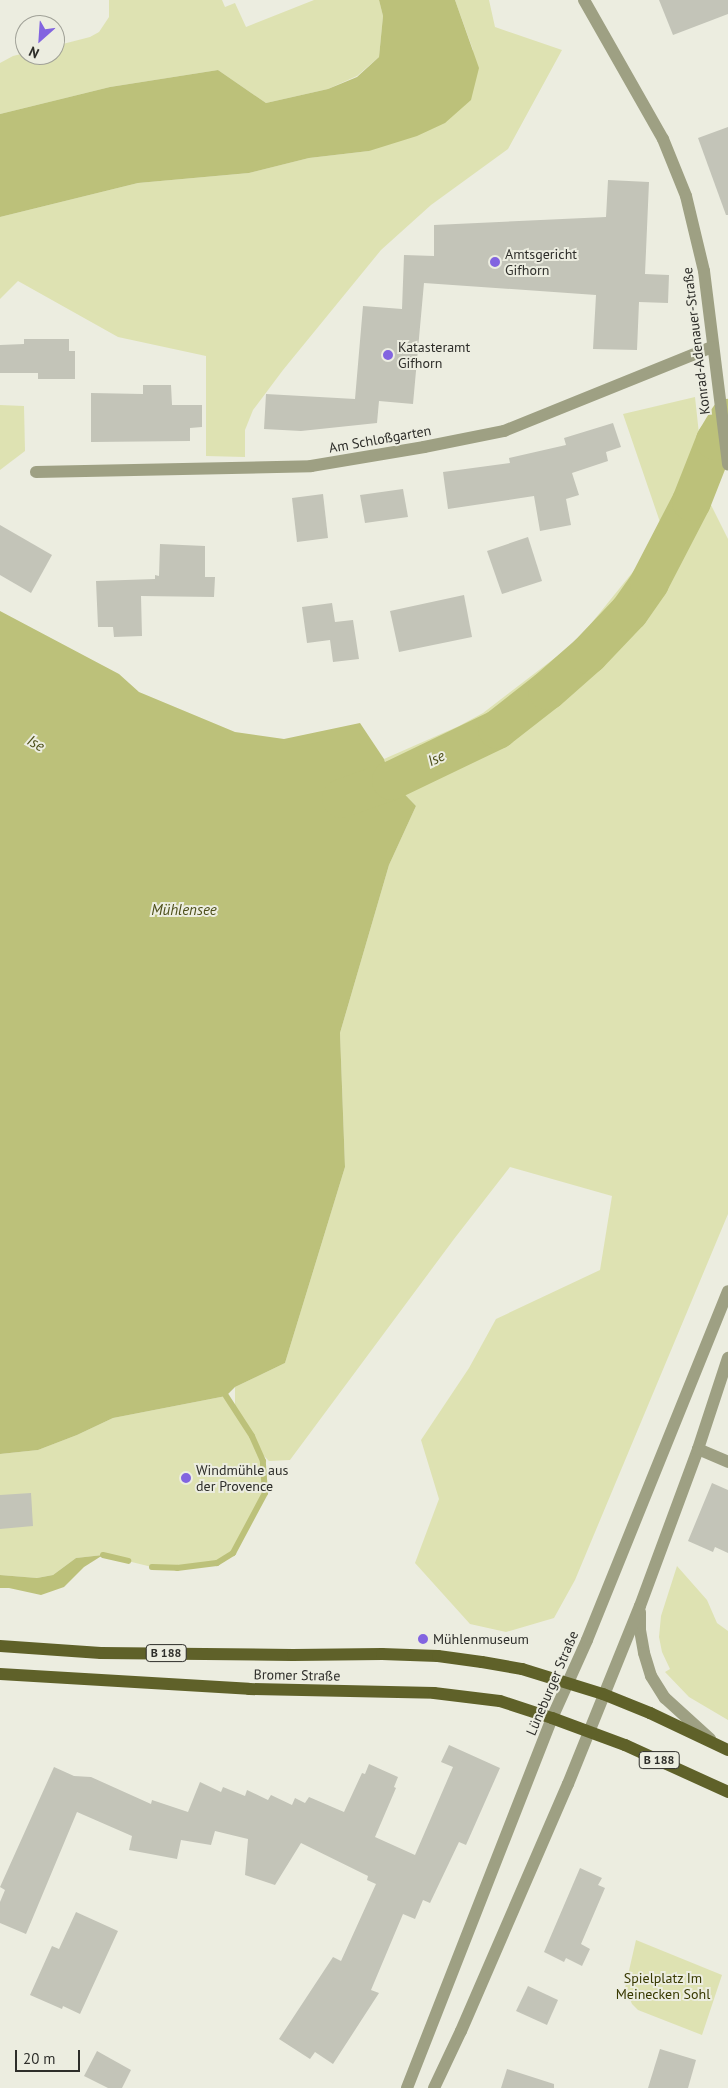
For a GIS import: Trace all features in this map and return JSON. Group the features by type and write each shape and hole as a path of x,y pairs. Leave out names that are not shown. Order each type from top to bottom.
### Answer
{"main road":[{"name":"Bromer Straße","path":"0,1646 101,1652 438,1656 522,1670 569,1682"},
{"name":"Bromer Straße","path":"0,1674 249,1689 434,1693 500,1701 588,1731"},
{"name":"B 188","path":"569,1682 603,1694 712,1741 728,1750"},
{"name":"B 188","path":"588,1731 728,1792"}],"street":[{"name":"Konrad-Adenauer-Straße","path":"584,0 663,139 686,196 704,271 728,465"},
{"name":"Am Schloßgarten","path":"36,472 311,466 424,448 504,431 712,347"},
{"name":"Lüneburger Straße","path":"407,2088 552,1718 569,1682 728,1291"},
{"path":"434,2088 461,2031 572,1774 640,1606 698,1449 728,1358"},
{"path":"698,1449 728,1462"},
{"path":"640,1606 640,1630 651,1676 665,1698 712,1741"}],"green space":[{"path":"109,0 222,0 225,7 235,3 246,27 314,0 379,0 383,16 379,57 357,76 328,89 266,103 218,70 110,87 0,114 0,63 15,56 15,65 65,65 65,43 90,37 99,32 109,17"},
{"path":"455,0 489,0 495,27 562,50 508,149 431,205 381,250 283,370 253,410 245,430 245,457 206,456 206,356 118,337 18,281 0,299 0,217 138,183 249,173 309,158 369,151 473,50"},
{"path":"695,397 702,462 709,501 728,539 728,1214 575,1580 554,1618 506,1632 470,1624 415,1563 439,1499 421,1440 469,1368 496,1319 600,1270 612,1196 510,1167 454,1239 290,1460 269,1461 259,1451 263,1461 265,1493 233,1553 217,1563 177,1568 152,1567 103,1555 76,1558 53,1575 37,1578 0,1575 0,1454 38,1450 77,1435 113,1418 226,1396 235,1408 235,1387 285,1363 345,1167 340,1033 389,865 416,806 391,780 384,759 459,726 483,713 577,641 636,568 661,525 623,414"},
{"path":"0,405 24,406 25,451 0,470"},
{"path":"677,1566 707,1600 717,1623 728,1631 728,1720 689,1697 665,1672 670,1669 662,1652 659,1637 661,1616"},
{"name":"Spielplatz Im Meinecken Sohl","path":"636,1940 722,1975 702,2035 638,2010 632,2004 625,1988"}],"water":[{"path":"379,0 455,0 479,68 471,100 445,123 417,136 369,151 309,158 249,173 138,183 0,217 0,114 110,87 218,70 266,103 328,89 357,77 379,57 383,16"},
{"name":"Mühlensee","path":"0,611 119,674 139,692 235,732 284,739 360,723 384,759 391,780 416,806 389,865 340,1033 345,1167 285,1363 235,1387 226,1396 113,1418 77,1435 38,1450 0,1454"},
{"path":"103,1555 84,1567 64,1587 41,1595 9,1588 0,1588 0,1575 37,1578 53,1575 76,1558"}],"building":[{"path":"659,0 728,0 728,14 673,35"},
{"path":"728,127 728,215 726,215 698,138"},
{"name":"Amtsgericht Gifhorn","path":"608,180 649,182 645,274 669,275 668,303 639,302 637,350 593,349 596,295 424,283 413,404 379,401 377,423 301,431 264,429 266,394 355,399 363,306 402,309 404,255 434,256 434,225 606,217"},
{"path":"24,339 69,339 69,351 75,351 75,379 38,379 38,373 0,373 0,345 24,344"},
{"path":"143,385 171,385 172,405 202,405 202,427 190,428 190,441 91,442 91,393 143,394"},
{"path":"613,423 621,447 606,452 608,461 572,473 579,495 566,499 571,525 540,531 534,496 448,509 443,472 510,463 509,458 566,445 564,438"},
{"path":"403,489 408,517 365,523 360,495"},
{"path":"323,494 328,538 297,542 292,498"},
{"path":"0,525 52,555 31,593 0,575"},
{"path":"528,537 542,581 502,594 487,551"},
{"path":"160,544 205,546 205,577 215,577 214,597 141,596 142,636 114,637 113,627 98,627 96,581 155,579 155,575 159,576"},
{"path":"464,595 472,637 399,652 390,611"},
{"path":"332,603 335,622 353,620 359,659 333,662 330,640 307,643 302,607"},
{"path":"712,1483 728,1490 728,1553 715,1547 713,1552 688,1541"},
{"path":"31,1493 33,1526 0,1529 0,1495"},
{"path":"449,1745 500,1768 466,1845 459,1842 430,1903 423,1900 415,1919 403,1914 371,1990 379,1993 333,2064 315,2052 310,2059 279,2039 333,1957 341,1961 376,1884 367,1880 368,1876 301,1843 275,1885 245,1875 248,1839 215,1831 211,1845 181,1840 177,1859 129,1850 132,1836 77,1812 26,1934 0,1923 0,1902 5,1890 0,1887 54,1767 74,1776 91,1777 151,1804 152,1800 188,1812 200,1782 221,1792 223,1787 245,1796 247,1790 268,1800 271,1795 292,1805 295,1798 305,1803 309,1797 344,1812 362,1773 365,1774 369,1764 398,1777 394,1787 396,1788 375,1837 415,1855 453,1767 441,1762"},
{"path":"580,1868 602,1878 598,1885 605,1888 581,1944 590,1949 582,1966 566,1958 564,1962 544,1952"},
{"path":"76,1912 118,1931 80,2014 63,2006 62,2009 30,1995 52,1946 59,1949"},
{"path":"528,1986 558,2000 547,2025 516,2011"},
{"path":"660,2049 696,2060 688,2088 648,2088"},
{"path":"97,2051 131,2070 122,2088 108,2088 84,2076"},
{"path":"507,2069 554,2084 554,2088 501,2088"}],"waterway":[{"name":"Ise","path":"341,798 391,780 497,729 547,690 588,654 629,611 649,582 691,501 715,440 728,418"},
{"path":"152,1567 177,1568 217,1563 233,1553 265,1493 263,1461 252,1436 226,1396"},
{"path":"103,1555 128,1561"}],"place":[{"name":"Amtsgericht Gifhorn","path":"495,262"},
{"name":"Katasteramt Gifhorn","path":"388,355"},
{"name":"Windmühle aus der Provence","path":"186,1478"},
{"name":"Mühlenmuseum","path":"423,1639"}]}
